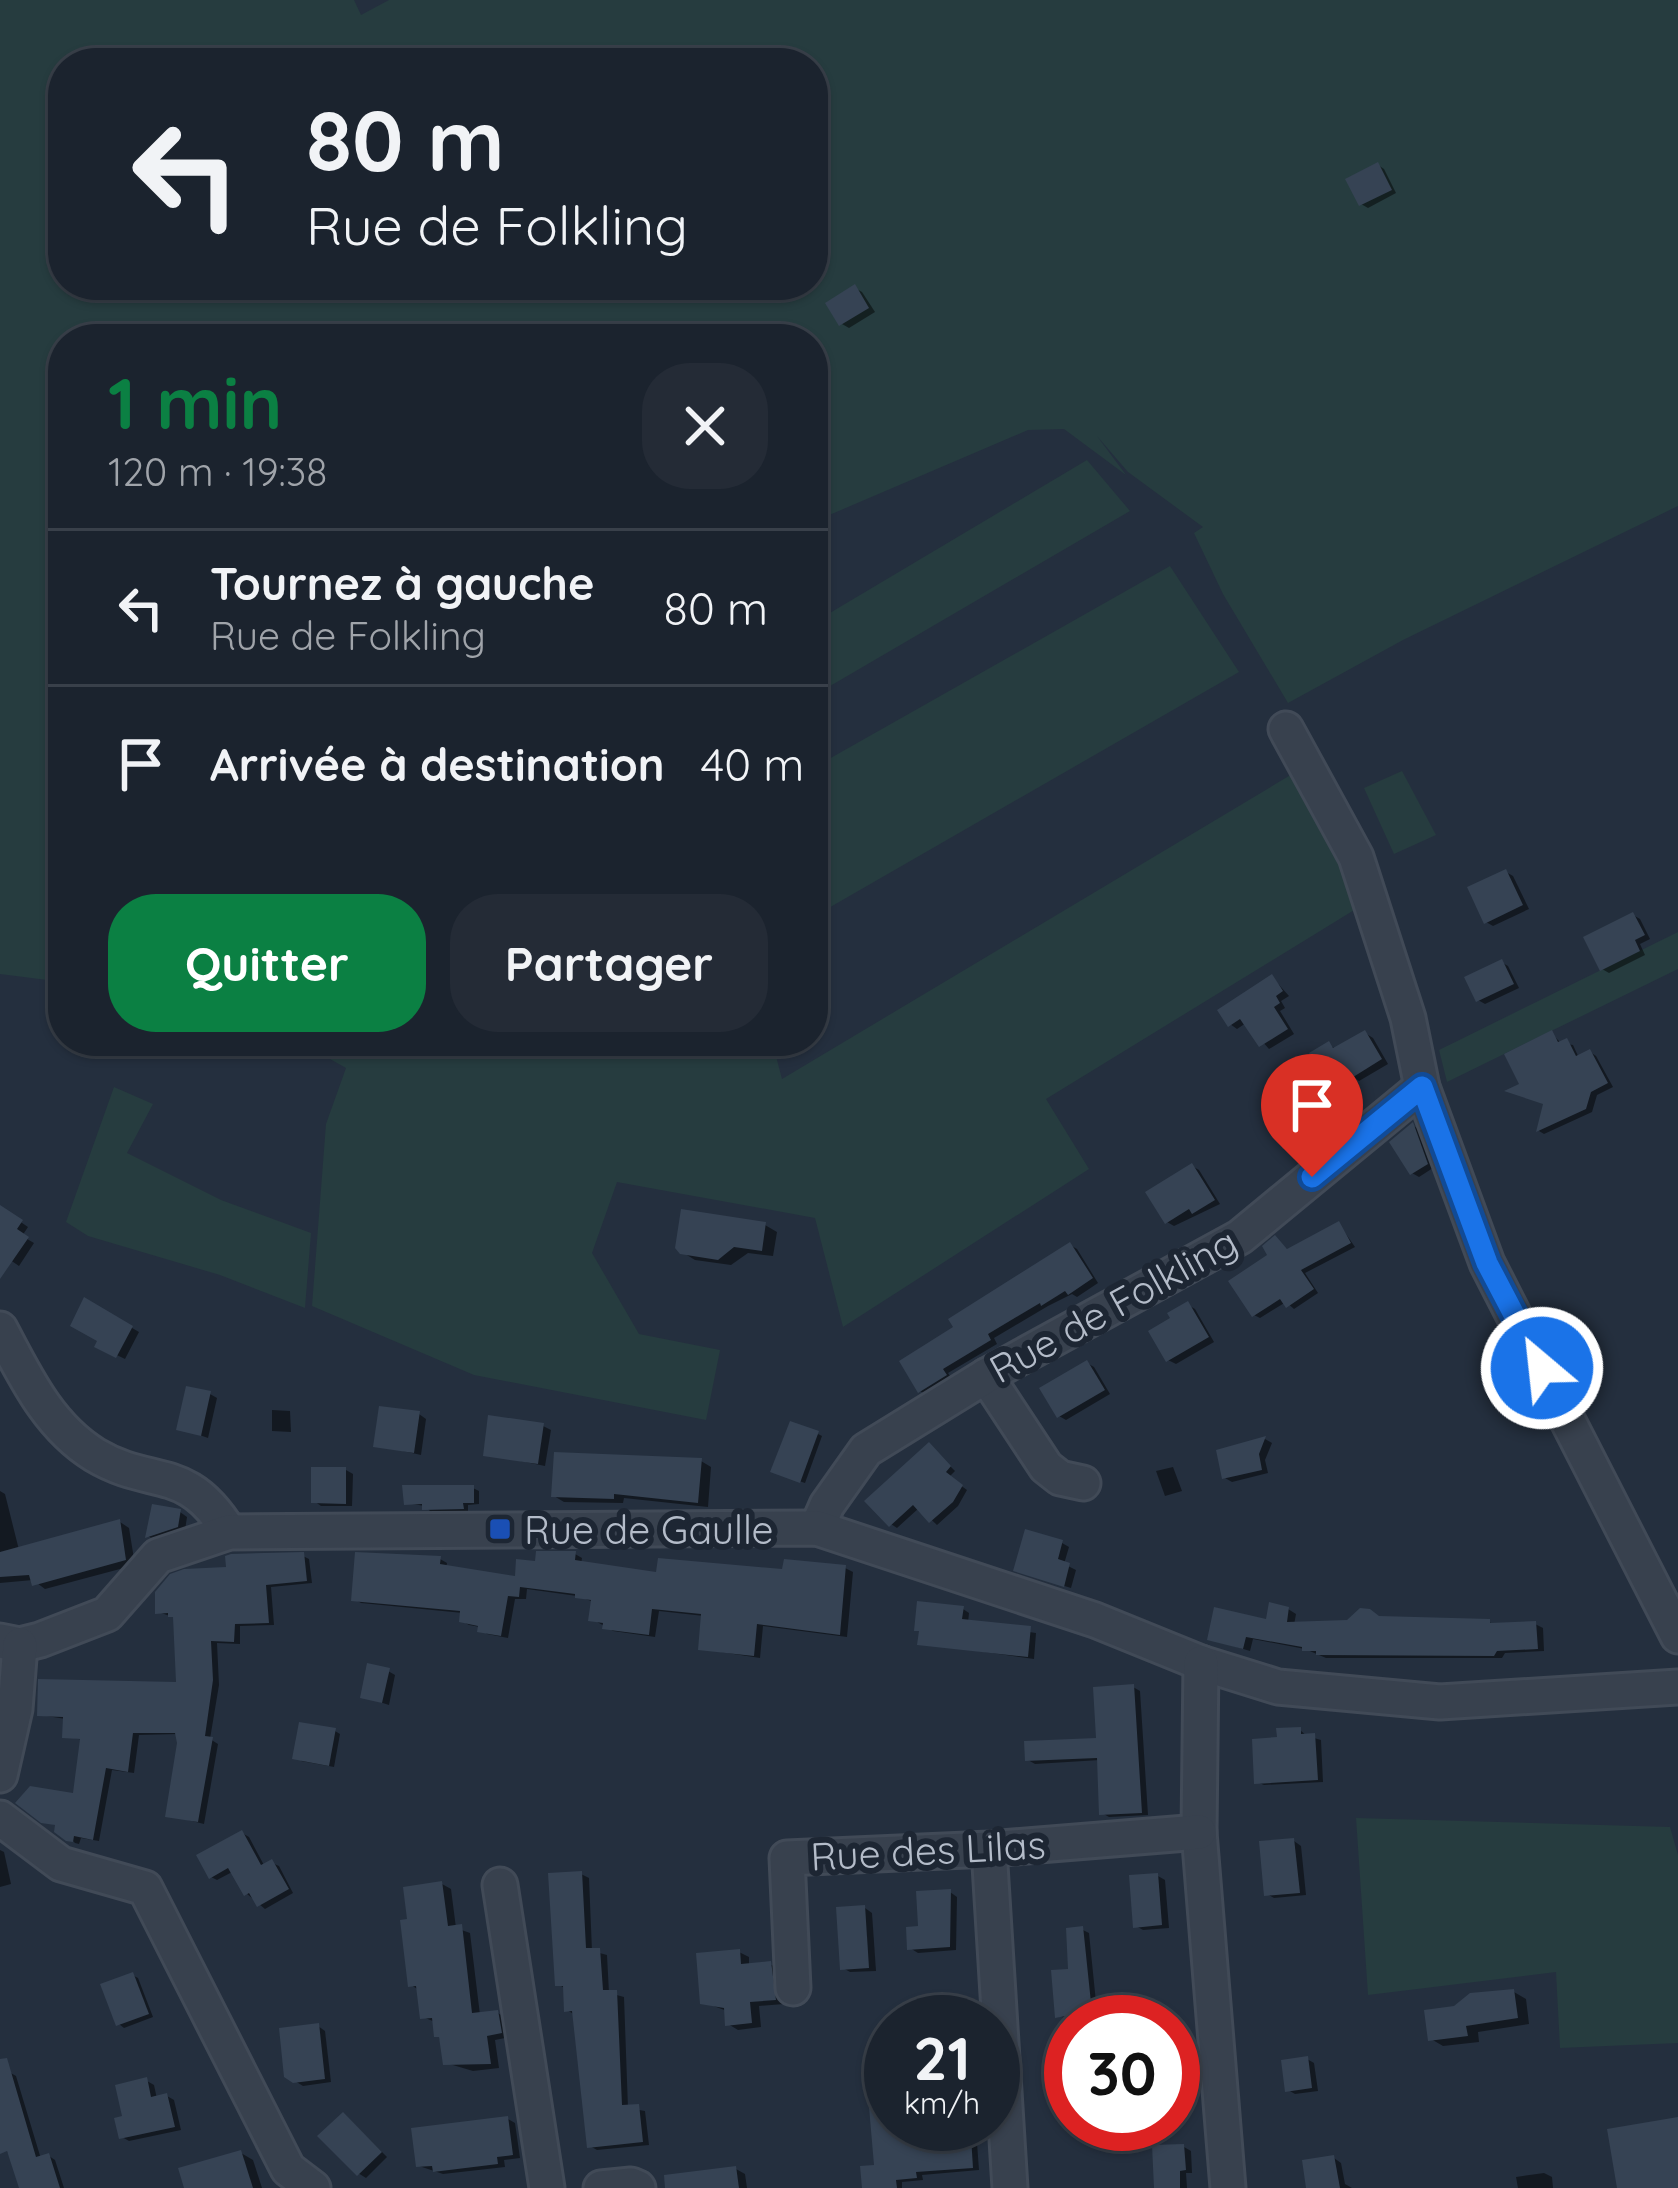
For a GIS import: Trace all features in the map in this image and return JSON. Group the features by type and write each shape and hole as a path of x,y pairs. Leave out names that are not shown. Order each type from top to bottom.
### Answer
{"street":[{"path":"1286,729 1355,857 1408,1018 1422,1087 1487,1263 1678,1636"},
{"name":"Rue de Folkling","path":"817,1528 827,1505 866,1450 986,1376 1240,1237 1422,1087"},
{"path":"0,1329 34,1394 56,1422 96,1456 193,1489 214,1508 229,1532"},
{"path":"986,1376 1046,1467 1060,1478 1083,1483"},
{"path":"0,1775 15,1709 10,1643 107,1614 158,1556 229,1532 817,1528 1095,1620 1201,1664 1278,1687 1440,1702 1678,1687"},
{"path":"1201,1664 1199,1832 1228,2188"},
{"path":"0,1818 61,1864 145,1888 288,2168 313,2188"},
{"name":"Rue des Lilas","path":"794,1988 787,1858 989,1849 1199,1832"},
{"path":"989,1849 1010,2188"},
{"path":"500,1885 547,2188"},
{"path":"601,2188 638,2188"}],"green space":[{"path":"0,0 354,0 361,15 389,0 1678,0 1678,506 1403,640 1288,703 1223,594 1194,533 1203,527 1128,472 1097,436 1126,475 1064,429 1028,430 828,516 828,324 48,324 48,980 0,974"},
{"path":"1087,460 1130,511 828,687 828,614"},
{"path":"1170,566 1239,672 828,908 828,760"},
{"path":"1299,770 1364,904 1046,1099 1089,1169 843,1327 815,1218 617,1182 592,1253 639,1334 720,1350 706,1420 474,1375 312,1306 326,1124 346,1068 325,1056 776,1056 782,1079 828,1056 828,1052"},
{"path":"1402,771 1436,835 1394,854 1364,788"},
{"path":"1678,932 1678,969 1447,1082 1439,1050"},
{"path":"114,1087 153,1104 127,1153 221,1200 311,1233 305,1308 220,1275 88,1236 66,1222"},
{"path":"1356,1818 1670,1827 1678,1855 1678,2043 1560,2048 1556,1972 1368,1995"}],"building":[{"path":"1378,162 1392,190 1359,206 1345,179"},
{"path":"855,284 869,308 839,326 825,303"},
{"path":"1506,869 1523,905 1484,924 1467,887"},
{"path":"1633,912 1645,935 1635,940 1640,951 1600,971 1583,937"},
{"path":"1502,959 1514,984 1476,1002 1464,977"},
{"path":"1272,974 1283,991 1276,996 1280,1003 1274,1007 1288,1029 1259,1047 1240,1019 1228,1027 1217,1010"},
{"path":"1365,1030 1382,1059 1350,1079 1346,1072 1326,1083 1309,1053 1329,1041 1333,1048"},
{"path":"1552,1030 1558,1042 1567,1038 1576,1056 1590,1049 1608,1083 1591,1092 1586,1109 1536,1132 1543,1104 1504,1091 1519,1084 1504,1054"},
{"path":"1311,1092 1328,1122 1283,1149 1266,1119"},
{"path":"1413,1122 1428,1164 1410,1175 1389,1142"},
{"path":"1192,1163 1215,1200 1165,1224 1145,1192"},
{"path":"0,1205 23,1220 17,1229 29,1237 0,1279"},
{"path":"681,1209 766,1222 762,1251 734,1247 718,1260 680,1254 675,1248"},
{"path":"1339,1221 1351,1243 1301,1270 1314,1289 1286,1308 1280,1299 1252,1317 1228,1281 1267,1255 1262,1246 1275,1235 1287,1249"},
{"path":"1070,1242 1093,1278 988,1334 991,1340 943,1369 947,1375 918,1393 899,1361 953,1327 948,1319"},
{"path":"84,1297 133,1326 116,1358 70,1326"},
{"path":"1188,1301 1209,1337 1166,1362 1148,1331"},
{"path":"1087,1360 1105,1390 1057,1418 1039,1388"},
{"path":"186,1386 211,1391 201,1436 176,1430"},
{"path":"379,1406 420,1411 414,1453 373,1447"},
{"path":"488,1415 544,1423 538,1464 483,1456"},
{"path":"790,1421 819,1431 800,1483 770,1472"},
{"path":"1266,1436 1259,1454 1262,1470 1222,1479 1216,1450"},
{"path":"929,1442 951,1466 946,1472 963,1485 953,1502 929,1523 913,1505 889,1527 864,1501"},
{"path":"554,1452 702,1458 698,1503 614,1494 614,1499 551,1497"},
{"path":"311,1467 346,1467 346,1504 311,1503"},
{"path":"402,1485 474,1485 474,1503 463,1503 464,1509 422,1510 422,1504 404,1505"},
{"path":"152,1504 181,1509 178,1527 145,1538"},
{"path":"120,1519 126,1560 32,1586 29,1575 0,1577 0,1552"},
{"path":"1025,1529 1063,1540 1058,1559 1070,1563 1064,1587 1013,1571"},
{"path":"536,1551 576,1551 575,1560 656,1572 658,1558 782,1569 784,1559 846,1565 840,1635 757,1624 754,1656 698,1650 701,1614 652,1609 649,1635 602,1629 603,1623 588,1621 591,1600 575,1598 575,1594 520,1587 519,1597 508,1596 501,1636 477,1632 478,1626 459,1622 460,1611 351,1601 355,1552 441,1556 440,1564 515,1576 516,1559 535,1561"},
{"path":"304,1552 307,1581 266,1585 269,1623 235,1624 234,1642 211,1641 213,1680 205,1736 213,1737 198,1822 165,1817 175,1733 133,1733 128,1772 106,1768 93,1840 74,1836 73,1842 66,1841 54,1832 55,1825 41,1823 15,1803 30,1786 73,1793 80,1739 62,1738 63,1717 37,1716 38,1679 176,1682 173,1617 155,1614 155,1592 170,1574 226,1567 225,1556 231,1554"},
{"path":"917,1601 964,1606 962,1619 1031,1626 1028,1657 917,1645"},
{"path":"1269,1602 1289,1607 1287,1622 1347,1620 1360,1608 1379,1616 1536,1621 1538,1649 1497,1651 1494,1656 1316,1655 1302,1647 1246,1637 1243,1649 1207,1640 1214,1607 1266,1619"},
{"path":"367,1663 390,1668 382,1703 360,1698"},
{"path":"1134,1684 1142,1813 1099,1815 1097,1758 1025,1761 1024,1741 1096,1738 1093,1687"},
{"path":"299,1722 336,1728 329,1766 292,1759"},
{"path":"1301,1727 1301,1734 1315,1733 1318,1780 1254,1784 1252,1739 1277,1737 1276,1728"},
{"path":"242,1830 261,1865 272,1859 289,1889 257,1907 249,1893 244,1896 228,1868 209,1879 196,1855"},
{"path":"1294,1838 1300,1893 1264,1896 1259,1841"},
{"path":"582,1871 586,1948 600,1948 603,1990 617,1990 622,2105 639,2104 643,2142 587,2148 572,2011 564,2012 563,1986 555,1986 548,1873"},
{"path":"1158,1873 1162,1925 1133,1928 1129,1875"},
{"path":"442,1881 448,1926 462,1924 472,2013 498,2010 502,2033 487,2036 491,2064 443,2065 432,2018 420,2019 416,1986 408,1987 400,1920 407,1919 403,1887"},
{"path":"951,1889 950,1947 907,1950 906,1927 918,1926 916,1891"},
{"path":"865,1905 869,1968 840,1970 836,1907"},
{"path":"1083,1926 1090,1995 1053,1995 1051,1970 1068,1969 1066,1928"},
{"path":"740,1949 741,1964 771,1961 776,2000 750,2002 752,2023 725,2026 724,2008 700,2004 696,1953"},
{"path":"133,1972 149,2014 116,2026 100,1984"},
{"path":"1514,1989 1518,2018 1466,2026 1468,2036 1428,2041 1424,2010 1454,2006 1470,1993"},
{"path":"319,2023 325,2079 293,2083 284,2077 279,2028"},
{"path":"1308,2056 1312,2088 1285,2092 1281,2060"},
{"path":"7,2058 36,2157 49,2153 60,2188 19,2188 7,2151 0,2154 0,2059"},
{"path":"147,2077 151,2097 167,2093 175,2127 119,2139 114,2118 122,2116 115,2085"},
{"path":"343,2112 382,2152 357,2176 317,2136"},
{"path":"508,2116 513,2155 497,2157 498,2164 433,2172 432,2166 416,2167 411,2128"},
{"path":"1678,2117 1678,2188 1617,2188 1607,2129"},
{"path":"241,2150 253,2188 184,2188 178,2168"},
{"path":"873,2151 972,2151 973,2168 916,2172 917,2178 896,2180 897,2188 862,2188 860,2166 874,2165"},
{"path":"1152,2151 1185,2151 1186,2170 1180,2171 1180,2188 1154,2188"},
{"path":"1334,2155 1340,2188 1306,2188 1302,2160"},
{"path":"736,2166 739,2188 665,2188 664,2175"}],"place":[{"name":"Rue de Gaulle","path":"500,1529"}],"route":[{"path":"1312,1177 1422,1087 1487,1263 1542,1368"}]}
